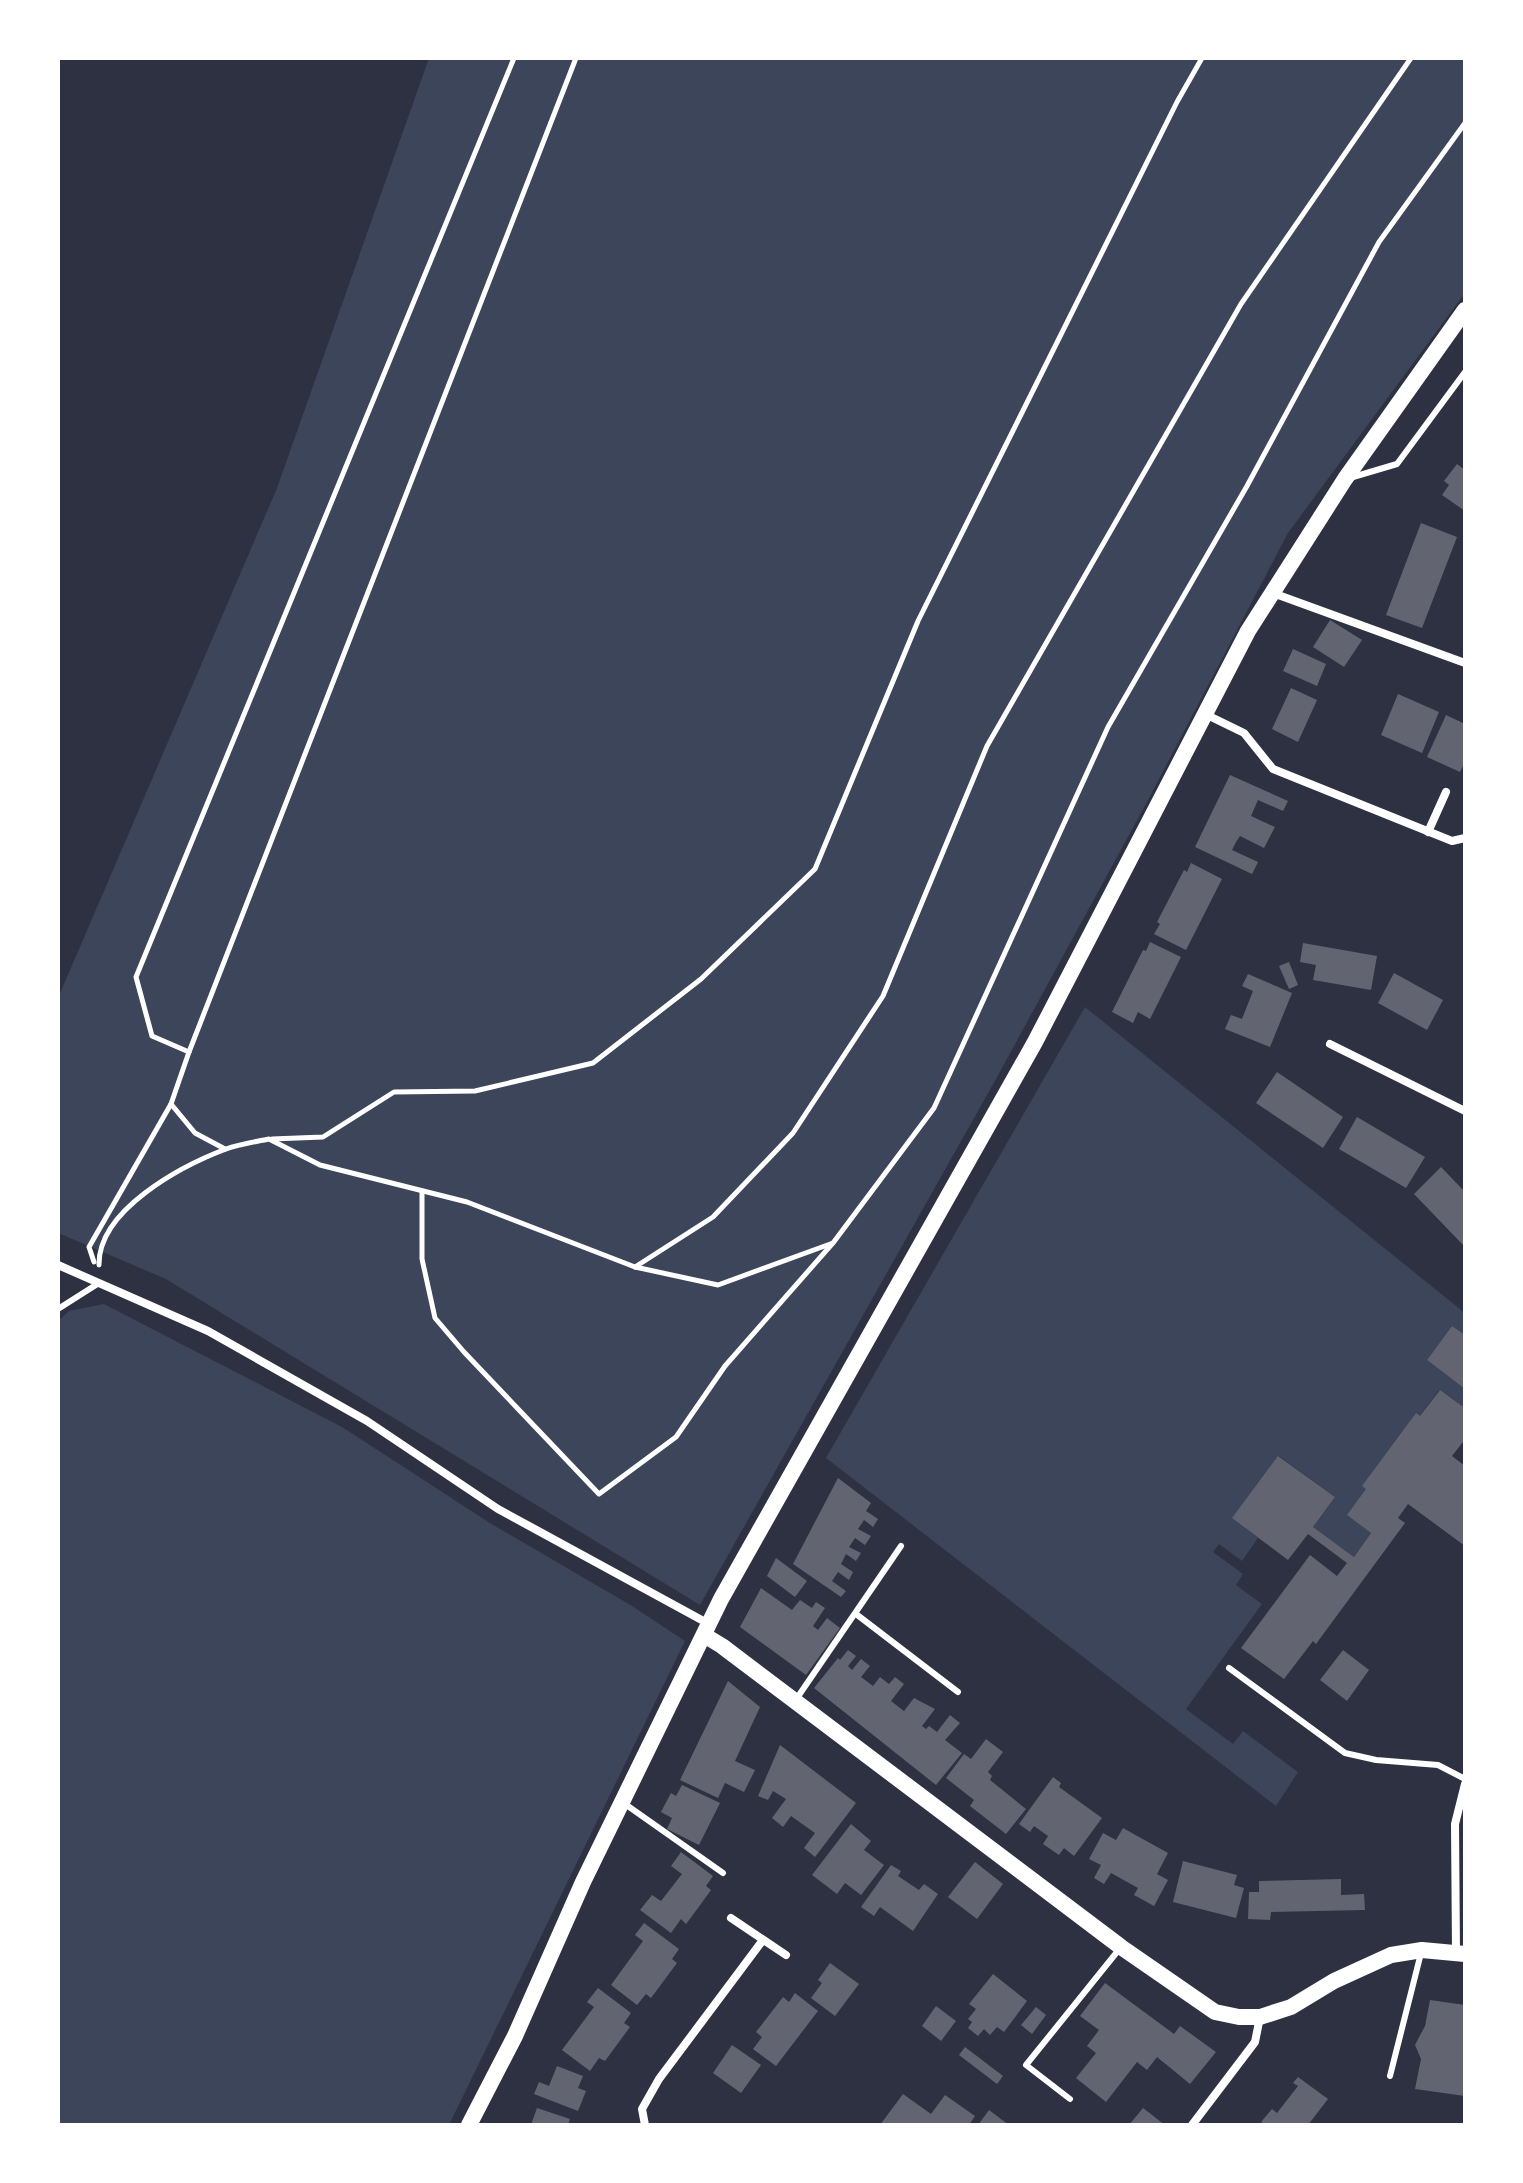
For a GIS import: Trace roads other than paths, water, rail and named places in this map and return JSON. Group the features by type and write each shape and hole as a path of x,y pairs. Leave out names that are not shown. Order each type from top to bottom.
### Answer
{"main road":[{"path":"469,2125 515,2036 583,1882 706,1630 821,1417 1035,1042 1140,844 1204,713 1270,592 1345,479 1465,310"},
{"path":"706,1630 731,1653 1121,1947 1215,2012 1260,2017 1291,2007 1334,1981 1391,1955 1422,1950 1460,1954"}],"street":[{"path":"1270,592 1465,663"},
{"path":"1204,713 1244,733 1273,769 1452,841 1465,838"},
{"path":"1428,832 1446,792"},
{"path":"1330,1044 1465,1111"},
{"path":"58,1265 208,1331 235,1346 367,1421 498,1509 706,1630"},
{"path":"1460,1954 1455,1824 1465,1782"},
{"path":"731,1918 786,1955"},
{"path":"645,2125 642,2109 659,2079 763,1940"},
{"path":"1192,2125 1255,2042 1260,2017"}],"lane":[{"path":"1345,479 1397,464 1465,372"},
{"path":"58,1309 100,1282"},
{"path":"795,1701 901,1546"},
{"path":"856,1614 958,1692"},
{"path":"1229,1668 1345,1753 1376,1760 1438,1765 1465,1782"},
{"path":"622,1802 723,1873"},
{"path":"1070,2099 1026,2065 1121,1947"},
{"path":"1390,2076 1422,1950"}]}
